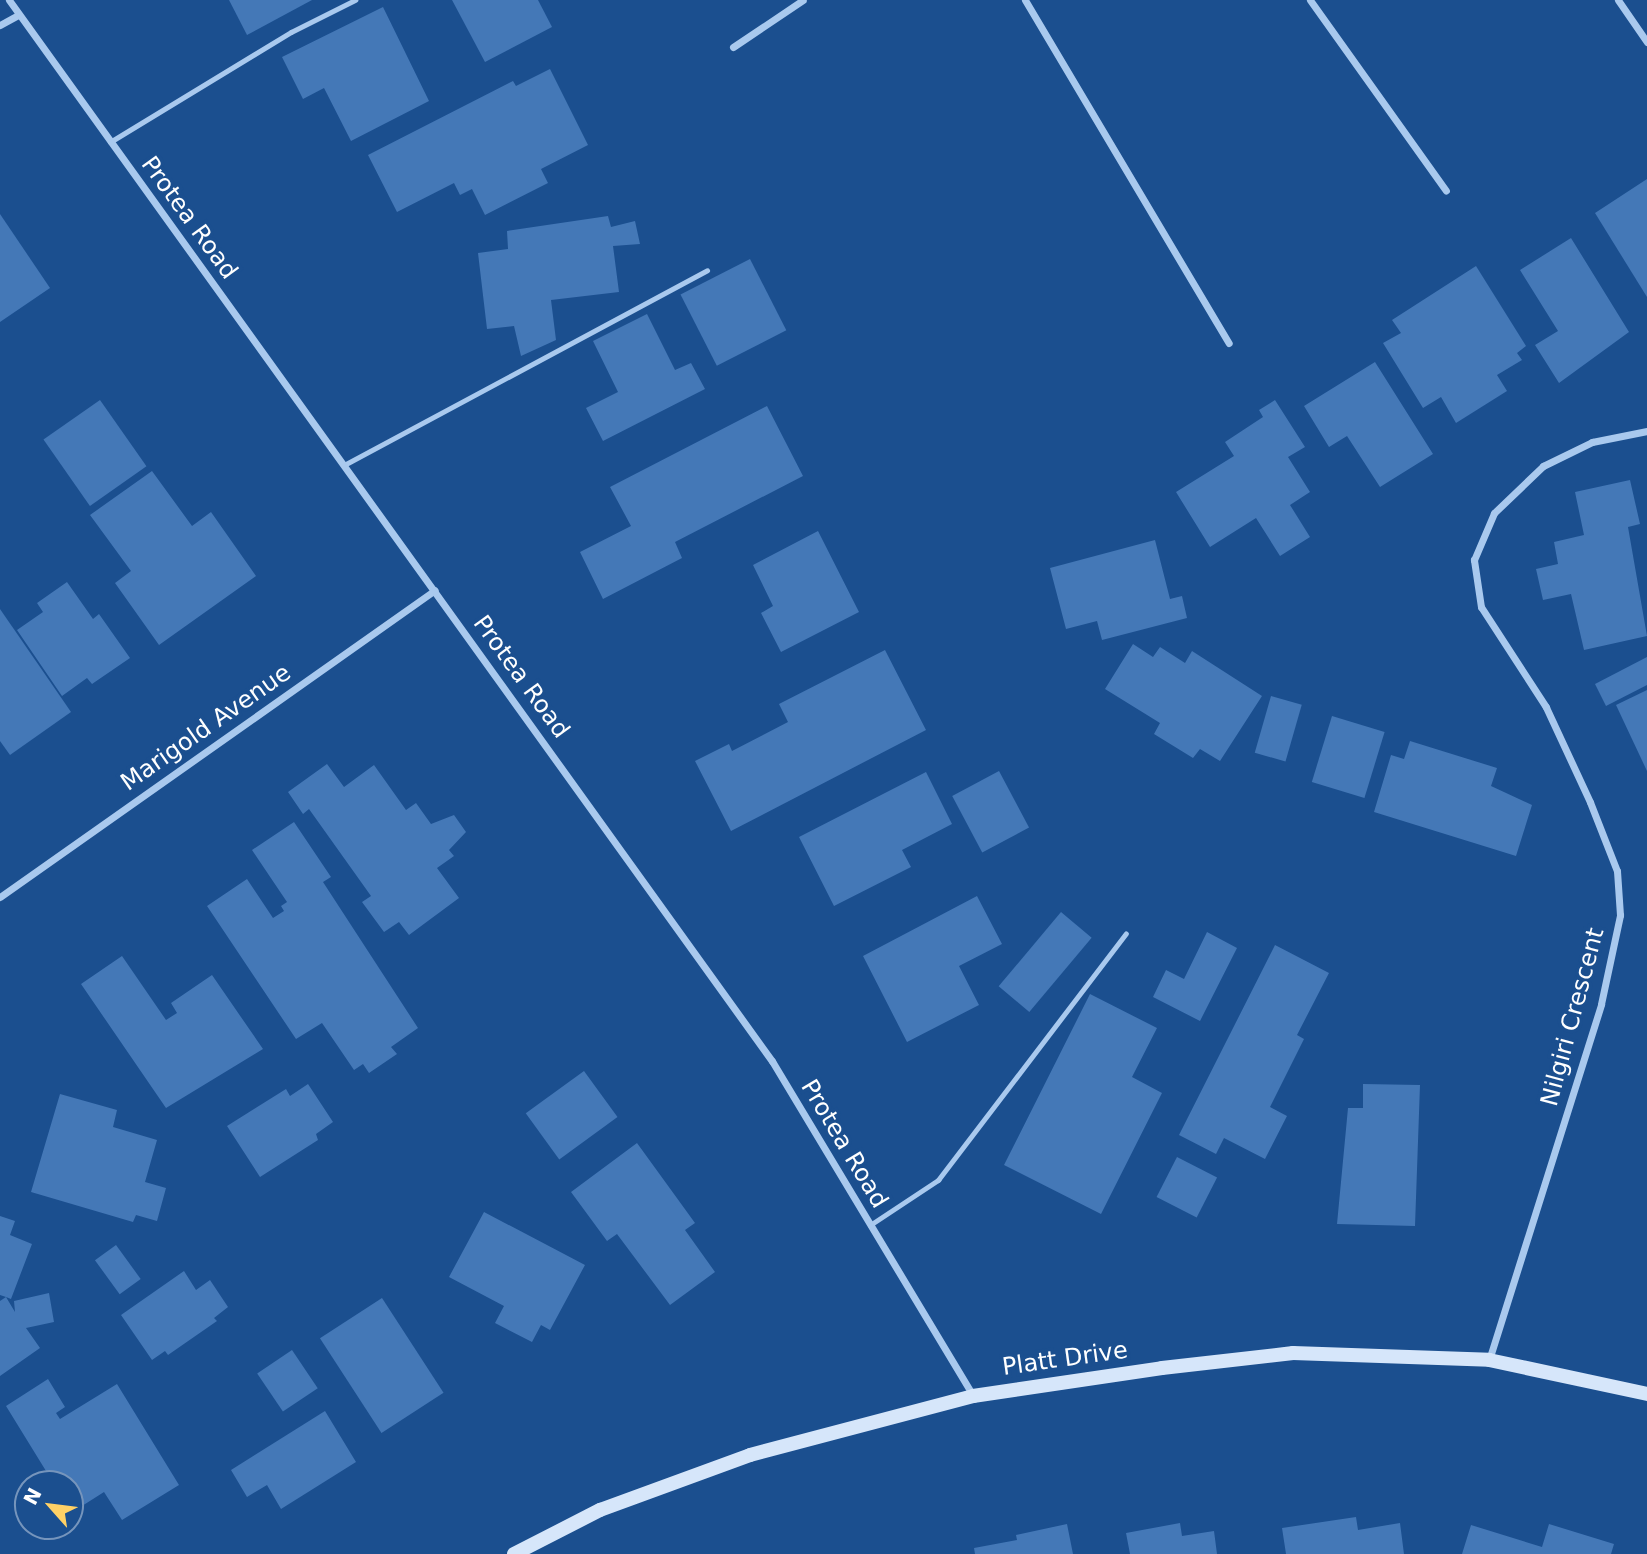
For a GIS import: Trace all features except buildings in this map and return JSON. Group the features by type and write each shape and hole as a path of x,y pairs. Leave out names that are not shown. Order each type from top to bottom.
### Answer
{"street":[{"name":"Protea Road","path":"9,0 772,1061 973,1396"},
{"path":"733,47 803,0"},
{"path":"1025,0 1229,343"},
{"path":"1310,0 1446,191"},
{"path":"1618,0 1647,42"},
{"path":"0,25 18,15"},
{"name":"Nilgiri Crescent","path":"1489,1360 1601,1004 1620,915 1617,871 1590,803 1546,707 1481,607 1474,560 1494,513 1542,466 1592,442 1647,431"},
{"name":"Marigold Avenue","path":"0,897 435,590"},
{"name":"Platt Drive","path":"514,1554 600,1510 738,1459 973,1396 1293,1353 1489,1360 1647,1394"}],"lane":[{"path":"110,142 291,32 355,0"},
{"path":"344,466 707,270"},
{"path":"870,1225 938,1180 1126,933"}]}
